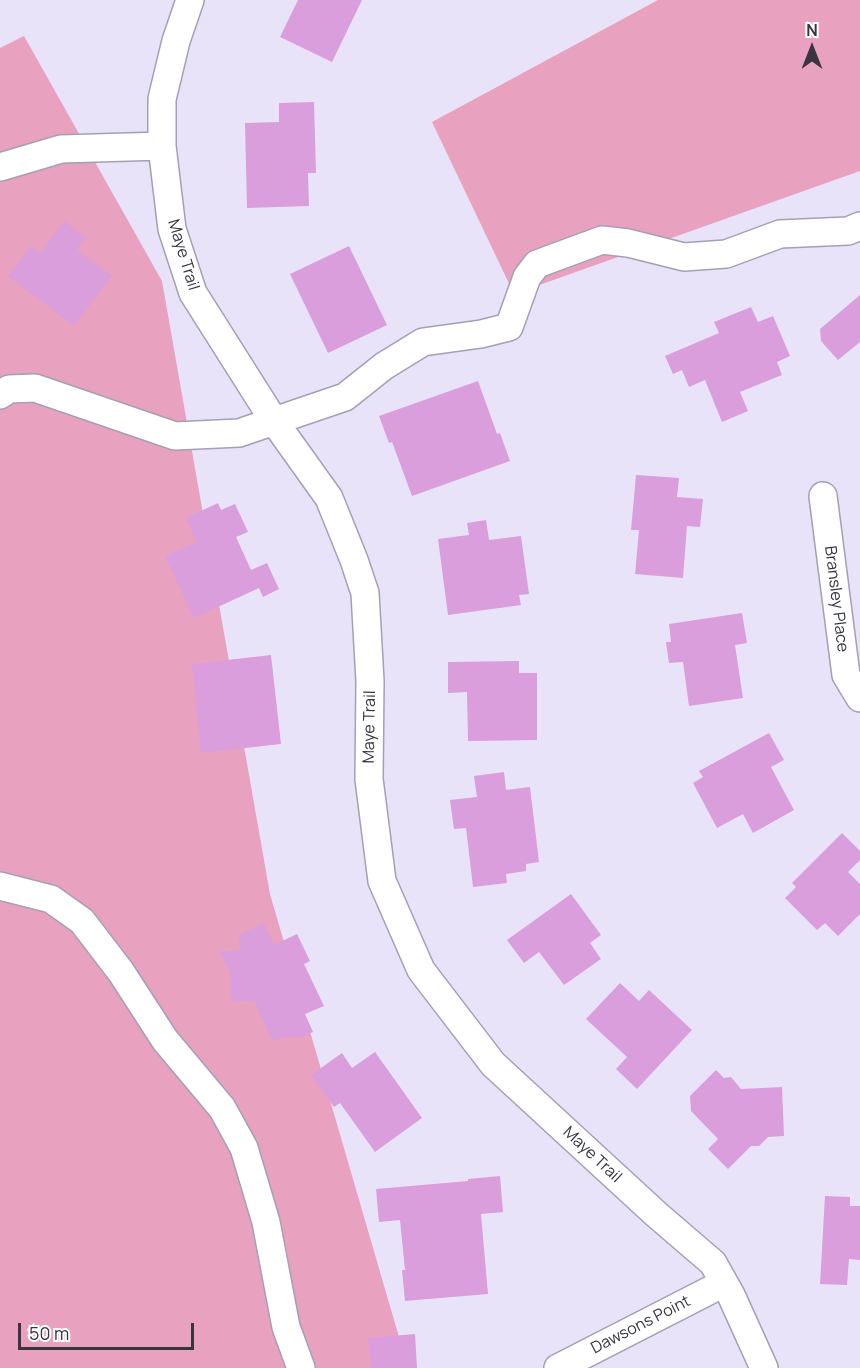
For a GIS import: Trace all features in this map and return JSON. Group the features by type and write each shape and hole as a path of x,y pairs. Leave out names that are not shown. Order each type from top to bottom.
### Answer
{"street":[{"name":"Maye Trail","path":"190,0 176,41 162,99 162,146 172,229 193,293 274,421 329,498 365,593 370,681 369,779 382,881 422,970 493,1064 656,1214 713,1263 764,1368"},
{"path":"0,168 61,149 162,146"},
{"path":"0,395 9,389 35,388 175,436 239,433 345,397 384,366 423,342 481,334 509,327 527,278 537,264 602,240 628,243 684,257 726,254 780,234 848,231 860,226"},
{"name":"Bransley Place","path":"823,496 846,675 860,698"},
{"path":"0,886 51,899 82,921 121,972 165,1040 222,1108 244,1148 266,1222 286,1327 301,1368"},
{"name":"Dawsons Point","path":"558,1368 724,1283"}],"shaded area":[{"path":"658,0 860,0 860,171 514,294 432,122"},
{"path":"24,36 162,281 270,894 408,1368 0,1368 0,48"}],"building":[{"path":"298,0 362,0 332,62 280,37"},
{"path":"314,102 316,173 308,173 309,206 247,208 245,123 279,122 279,103"},
{"path":"64,221 86,238 77,250 112,276 74,326 8,276 31,246 40,253"},
{"path":"349,246 387,325 328,353 290,274"},
{"path":"860,295 860,342 838,360 821,341 820,329"},
{"path":"751,307 758,322 773,316 790,356 777,362 782,375 740,392 748,411 722,422 705,380 689,387 682,370 673,374 665,356 719,333 714,322"},
{"path":"478,381 497,434 500,433 510,461 412,496 392,442 389,443 379,416"},
{"path":"636,475 679,478 677,497 703,499 700,527 687,526 683,578 635,574 639,530 631,530"},
{"path":"218,503 221,510 235,504 248,532 236,537 251,570 267,563 279,589 263,597 259,588 194,618 165,556 197,542 186,518"},
{"path":"486,520 489,540 521,536 529,594 519,595 521,605 448,615 438,539 469,535 467,523"},
{"path":"742,613 747,643 735,645 743,698 689,706 683,662 669,663 666,642 671,642 669,624"},
{"path":"271,655 281,744 201,753 192,664"},
{"path":"519,661 519,673 537,673 537,740 468,741 467,692 448,693 448,662"},
{"path":"769,733 784,760 771,767 794,810 753,833 743,814 717,828 693,783 703,777 699,771"},
{"path":"504,772 506,790 530,787 539,862 526,864 526,871 506,874 507,883 473,887 466,828 454,829 450,800 477,797 474,776"},
{"path":"842,833 860,851 860,860 848,872 860,884 860,914 838,936 825,923 817,930 785,898 796,887 792,883"},
{"path":"571,894 601,935 590,943 601,959 564,985 539,952 524,963 507,940"},
{"path":"264,923 274,945 297,934 310,961 304,964 324,1006 305,1014 313,1032 303,1037 282,1037 273,1042 254,1001 231,1002 230,973 220,951 240,950 239,935"},
{"path":"620,983 639,1001 649,990 692,1030 637,1089 616,1069 627,1057 586,1019"},
{"path":"375,1052 422,1118 375,1152 340,1103 334,1107 311,1075 342,1053 352,1068"},
{"path":"716,1070 724,1078 731,1077 741,1089 782,1087 784,1136 768,1137 759,1146 751,1146 728,1169 708,1149 718,1139 691,1111 690,1096"},
{"path":"500,1176 503,1212 481,1214 488,1294 405,1301 402,1270 405,1270 400,1220 379,1222 376,1189"},
{"path":"825,1196 850,1197 850,1206 860,1206 860,1260 849,1259 847,1285 820,1284"},
{"path":"415,1334 417,1368 371,1368 368,1338"}]}
